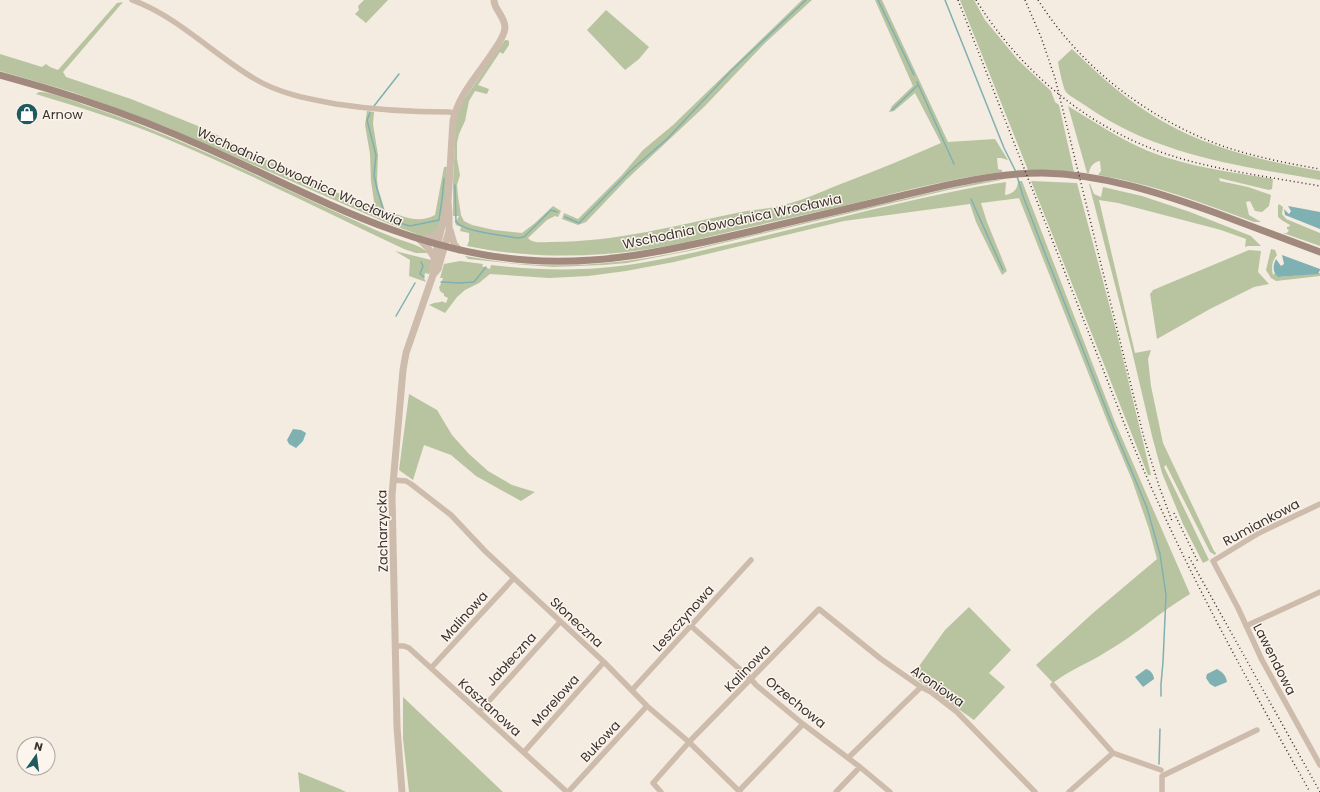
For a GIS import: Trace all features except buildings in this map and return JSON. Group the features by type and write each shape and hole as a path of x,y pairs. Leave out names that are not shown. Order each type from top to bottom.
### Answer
{"main road":[{"name":"Wschodnia Obwodnica Wrocławia","path":"0,75 86,101 155,126 367,221 441,246 509,258 542,261 589,261 661,252 957,183 987,177 1015,174 1056,174 1116,181 1162,194 1320,252"}],"street":[{"path":"132,0 158,12 237,68 257,80 279,90 317,100 368,108 408,112 454,113 462,97 503,35 505,26 503,19 494,3 488,0"},
{"name":"Zacharzycka","path":"402,792 397,728 392,495 393,480 401,387 406,352 434,274 438,269 441,246 441,230 448,202 454,113"},
{"name":"Zacharzycka","path":"434,274 432,268 434,257 449,228 450,212 448,202"},
{"path":"449,228 454,244 459,250"},
{"path":"419,239 433,237 441,230"},
{"path":"419,239 434,257"},
{"name":"Słoneczna","path":"393,480 406,481 450,515 485,551 604,662 648,706 689,742 739,792"},
{"name":"Rumiankowa","path":"1213,561 1259,533 1320,504"},
{"name":"Leszczynowa","path":"632,690 751,560"},
{"name":"Lawendowa","path":"1213,561 1262,660 1320,766"},
{"name":"Malinowa","path":"430,668 514,578"},
{"path":"1246,626 1320,592"},
{"name":"Kalinowa","path":"661,792 653,783 689,742 819,609"},
{"name":"Aroniowa","path":"819,609 881,659 921,687 931,692 957,712 1035,792"},
{"name":"Jabłeczna","path":"479,712 560,622"},
{"name":"Orzechowa","path":"691,626 752,679 756,685 890,792"},
{"name":"Kasztanowa","path":"396,646 404,646 409,648 567,792"},
{"name":"Morelowa","path":"524,752 604,662"},
{"path":"1053,685 1113,753 1161,770"},
{"path":"848,758 921,687"},
{"name":"Bukowa","path":"567,792 648,706"},
{"path":"739,792 803,724"},
{"path":"1162,792 1162,776 1257,730"},
{"path":"1068,792 1113,753"},
{"path":"836,792 860,767"}],"green space":[{"path":"364,0 388,0 366,23 355,14 359,10 358,6"},
{"path":"802,0 812,0 766,42 705,106 626,180 586,222 578,225 562,219 564,213 578,219 622,175 643,150 673,125"},
{"path":"875,0 882,0 948,142 995,139 1008,160 997,158 998,169 1002,170 1002,172 931,185 688,242 642,250 620,253 554,256 511,253 467,246 469,241 469,233 460,231 461,227 456,225 455,221 459,216 453,216 456,117 464,100 505,40 509,41 509,45 503,54 500,52 478,85 489,89 487,94 475,91 469,101 465,121 459,134 457,143 457,159 460,175 457,185 461,215 464,221 472,225 494,230 522,233 553,206 561,211 558,217 555,216 547,220 528,238 530,240 542,242 599,239 647,232 791,203 870,173 941,143 915,93 894,111 889,112 892,106 913,86"},
{"path":"960,0 974,0 985,20 1018,60 1051,91 1055,102 1059,105 1074,172 1028,170"},
{"path":"123,2 63,72 66,77 131,99 203,128 304,179 375,208 371,181 370,154 365,125 367,111 374,112 373,124 378,155 378,188 385,211 416,219 428,218 435,215 444,167 447,167 445,202 437,233 422,236 387,223 169,128 72,92 0,71 0,54 42,67 46,64 58,70 117,3"},
{"path":"606,10 649,47 639,59 625,70 587,30"},
{"path":"1072,49 1126,97 1150,114 1180,131 1238,153 1320,171 1320,180 1200,156 1171,148 1115,124 1066,92 1062,82 1058,62"},
{"path":"39,92 66,98 161,133 376,230 417,246 429,253 416,253 404,249 193,150 131,125 36,94"},
{"path":"1068,106 1127,141 1163,157 1210,168 1273,179 1272,189 1269,190 1219,178 1220,181 1248,187 1271,195 1269,206 1262,212 1255,211 1250,201 1246,202 1249,215 1261,222 1254,222 1196,201 1138,183 1098,175 1101,171 1100,161 1094,164 1089,173 1087,173"},
{"path":"1006,179 948,190 689,251 627,263 554,267 526,265 468,259 465,256 508,263 544,265 627,261 689,250 938,191 980,182"},
{"path":"1018,181 1022,181 1115,422 1190,594 1117,645 1053,683 1036,665 1093,613 1157,559 1149,529 1132,480 1019,198 981,203 1007,271 1002,275 976,222 970,204 844,221 674,262 626,271 588,276 549,278 490,274 479,283 465,290 457,297 445,313 429,305 441,301 446,303 448,298 444,296 439,287 443,278 440,278 444,264 460,261 483,264 482,266 490,269 491,265 559,269 586,269 619,266 693,253 894,205 981,186 1006,182 1005,195 1016,189"},
{"path":"1031,181 1077,183 1117,334 1151,475 1148,475"},
{"path":"1089,184 1094,194 1101,197 1103,187 1142,196 1190,212 1251,236 1261,246 1245,247 1246,239 1221,230 1118,203 1099,200 1135,353 1151,350 1148,359 1151,386 1163,443 1216,553 1215,555 1210,552 1166,465 1164,467 1209,560 1203,563 1183,524 1162,473"},
{"path":"1279,204 1283,207 1282,214 1286,219 1320,233 1320,246 1283,233 1287,233 1289,230 1287,227 1290,225 1278,217"},
{"path":"1271,249 1275,250 1277,255 1272,264 1273,275 1275,273 1278,277 1280,277 1320,273 1320,276 1276,281 1271,278 1266,270"},
{"path":"1249,250 1261,251 1258,272 1269,284 1254,287 1210,309 1157,339 1150,294 1153,290"},
{"path":"395,251 431,260 429,274 425,273 424,278 426,282 409,276 410,260"},
{"path":"409,394 437,410 452,435 469,454 488,471 512,485 535,492 521,501 476,476 451,455 424,445 413,480 399,470"},
{"path":"969,607 1011,650 989,673 1005,687 974,720 912,676 945,630"},
{"path":"403,697 503,792 409,792 403,739"},
{"path":"298,772 340,789 346,792 300,792"}],"water":[{"path":"1288,206 1320,212 1320,229 1285,215 1284,209 1289,214 1291,211"},
{"path":"1282,255 1320,270 1318,274 1278,277 1274,271 1274,266 1276,259 1281,266 1284,264"},
{"path":"293,429 301,430 306,433 303,441 296,448 289,444 287,440"},
{"path":"1146,669 1152,672 1154,679 1143,687 1135,677"},
{"path":"1217,669 1224,674 1227,682 1215,687 1210,684 1206,678 1207,674"}],"waterway":[{"path":"565,217 579,223 630,171 667,139 731,71 806,0"},
{"path":"878,0 914,75"},
{"path":"945,0 1004,148 1016,172"},
{"path":"374,106 399,74"},
{"path":"917,82 954,164"},
{"path":"892,110 918,85"},
{"path":"370,113 367,120 376,155 374,175 386,219 410,226 439,220 444,179"},
{"path":"1017,176 1041,243 1114,429 1147,508 1160,554 1166,595 1161,696"},
{"path":"455,185 456,222 468,229 495,235 518,238 524,237 551,210 557,212"},
{"path":"971,199 1003,270"},
{"path":"421,262 423,266 420,274 424,277"},
{"path":"441,282 474,282 486,267"},
{"path":"396,316 415,283"},
{"path":"1159,764 1160,729"}],"railway":[{"path":"958,0 1126,428 1146,475 1212,613 1310,792"},
{"path":"976,0 995,28 1040,78 1066,100 1123,136 1186,160 1219,168 1320,186"},
{"path":"1025,0 1041,37 1055,78 1144,438 1172,521"},
{"path":"1038,0 1073,46 1094,67 1139,104 1164,119 1190,132 1229,148 1268,159 1320,169"},
{"path":"1174,513 1198,562"},
{"path":"1189,557 1320,792"}],"place":[{"name":"Arnow","path":"27,114"}]}
